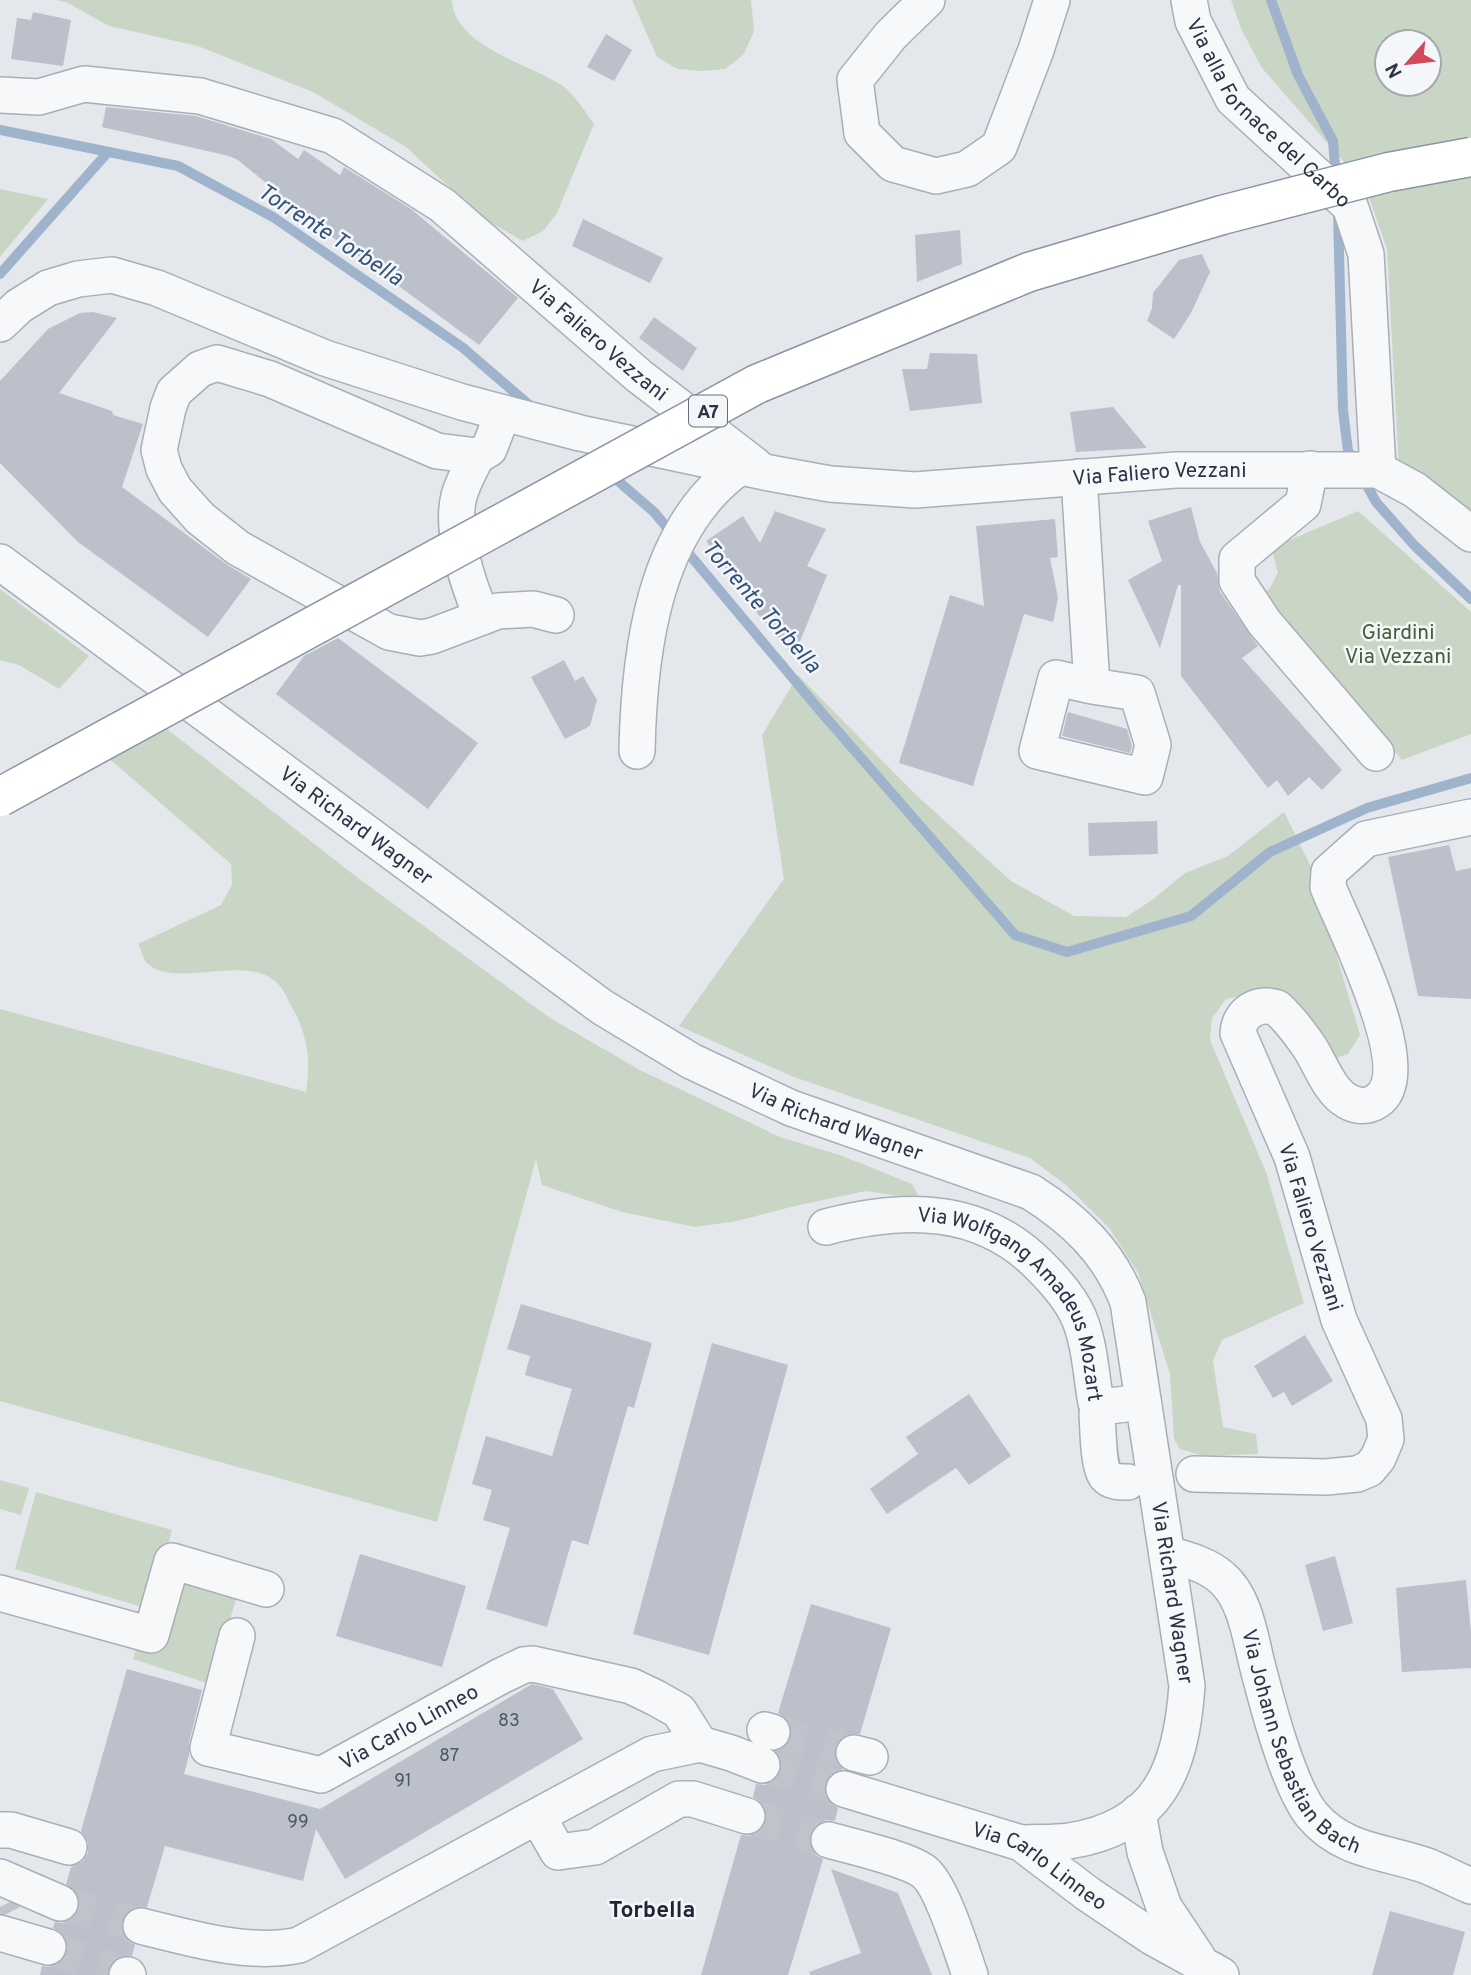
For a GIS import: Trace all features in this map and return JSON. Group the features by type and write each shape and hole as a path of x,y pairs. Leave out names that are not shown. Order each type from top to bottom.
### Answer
{"highway":[{"name":"A7","path":"0,797 757,384 1029,272 1222,215 1389,172 1471,157"}],"street":[{"path":"927,0 891,35 855,80 862,133 893,164 936,176 967,169 999,147 1052,0"},
{"name":"Via alla Fornace del Garbo","path":"1189,0 1193,21 1233,99 1350,206 1366,254 1378,470"},
{"name":"Via Faliero Vezzani","path":"0,95 38,97 84,85 200,96 333,136 442,205 752,470 830,484 915,490 1176,470 1378,470 1415,490 1471,534"},
{"path":"0,324 19,306 47,288 78,279 112,275 157,288 325,358 515,416 580,433 752,470"},
{"path":"477,456 437,451 270,379 217,363 200,369 174,392 167,408 159,450 164,469 175,490 210,526 257,560 389,632 420,638 432,636 498,611 533,609 556,615"},
{"path":"482,617 462,557 457,518 458,497 477,456 489,449 515,416"},
{"path":"637,751 638,708 645,643 662,574 690,521 709,494 722,480 752,470"},
{"path":"1316,470 1303,503 1237,559 1237,581 1264,622 1376,753"},
{"path":"1079,477 1092,686"},
{"name":"Via Richard Wagner","path":"0,562 613,1013 691,1061 791,1108 1031,1192 1057,1209 1088,1236 1120,1281 1128,1302 1187,1686 1185,1722 1173,1767 1153,1799 1138,1812 1120,1824 1097,1833 1069,1840 1021,1843"},
{"name":"Via Faliero Vezzani","path":"1195,1474 1326,1477 1357,1474 1369,1469 1378,1458 1386,1439 1384,1419 1339,1320 1293,1157 1238,1033 1238,1026 1245,1014 1256,1007 1277,1008 1308,1045 1344,1100 1365,1106 1380,1099 1386,1092 1389,1079 1386,1032 1378,1005 1328,887 1329,872 1366,839 1471,817"},
{"name":"Via Wolfgang Amadeus Mozart","path":"826,1227 871,1216 933,1215 989,1229 1032,1258 1057,1283 1079,1317 1085,1336 1096,1403 1100,1407 1143,1402"},
{"path":"1100,1407 1097,1414 1106,1476 1115,1482 1128,1482"},
{"name":"Via Johann Sebastian Bach","path":"1167,1554 1210,1569 1222,1577 1233,1591 1249,1632 1277,1735 1300,1796 1311,1814 1336,1837 1349,1844 1427,1867 1471,1886"},
{"path":"0,1593 151,1635 172,1561 266,1589"},
{"name":"Via Carlo Linneo","path":"237,1636 208,1748 218,1751 321,1775 501,1676 524,1665 533,1664 631,1686 678,1711 700,1744"},
{"path":"141,1926 225,1945 278,1962 299,1945 652,1754 700,1744 762,1766"},
{"name":"Via Carlo Linneo","path":"844,1789 1021,1843 1088,1894 1152,1937 1213,1971"},
{"path":"538,1817 558,1852 595,1846 679,1799 693,1799 747,1816"},
{"path":"1138,1812 1145,1852 1164,1907 1213,1971"},
{"path":"0,1830 10,1830 69,1847"},
{"path":"829,1840 908,1864 925,1872 937,1888 970,1975"},
{"path":"4,1879 60,1903"},
{"path":"3,1933 48,1947"}],"green space":[{"path":"57,0 452,0 456,16 465,30 496,52 563,86 594,124 557,213 543,231 523,241 483,218 406,147 313,92 198,46 109,26 68,3"},
{"path":"632,0 751,0 754,32 743,55 725,69 678,69 657,57"},
{"path":"1231,0 1471,0 1471,510 1399,469 1387,249 1365,186 1262,68 1242,31"},
{"path":"0,189 48,199 0,257"},
{"name":"Giardini Via Vezzani","path":"1358,511 1471,612 1471,734 1402,760 1261,597 1270,588 1278,572 1271,548"},
{"path":"0,589 89,656 59,689 19,665 0,660"},
{"path":"798,675 914,793 1011,881 1074,916 1126,917 1185,873 1228,856 1284,812 1310,865 1360,1035 1348,1054 1327,1061 1271,989 1226,999 1212,1018 1210,1040 1266,1172 1304,1303 1222,1340 1213,1361 1223,1427 1256,1434 1258,1454 1204,1456 1180,1449 1174,1439 1170,1374 1138,1273 1110,1229 1066,1185 1030,1158 791,1076 679,1026 784,879 762,735"},
{"path":"167,729 358,878 550,1018 640,1070 780,1137 840,1155 912,1184 920,1199 866,1191 737,1221 695,1227 622,1212 542,1185 536,1159 437,1522 0,1401 0,1009 306,1092 308,1060 305,1039 298,1019 280,986 267,976 250,971 159,971 147,963 138,944 221,905 232,885 231,864 98,749 141,730"},
{"path":"0,1480 29,1488 21,1515 0,1509"},
{"path":"36,1492 172,1530 152,1610 15,1569"},
{"path":"176,1571 239,1590 210,1684 133,1659 140,1637"}],"building":[{"path":"33,12 71,20 63,66 11,59 17,18 31,20"},
{"path":"606,34 632,50 614,81 587,67"},
{"path":"106,107 196,116 271,139 298,159 304,150 340,175 344,167 411,209 518,298 479,345 332,237 238,160 102,127"},
{"path":"583,219 663,258 650,283 572,246"},
{"path":"960,230 962,264 917,282 915,235"},
{"path":"1202,254 1210,272 1191,313 1174,339 1147,321 1152,308 1153,293 1179,260"},
{"path":"93,312 117,318 59,393 143,424 122,487 226,564 251,579 208,637 78,542 0,463 0,381 48,329 80,313"},
{"path":"654,317 697,348 683,371 639,338"},
{"path":"930,353 977,354 982,403 910,411 902,369 927,369"},
{"path":"1113,407 1147,448 1076,452 1070,412"},
{"path":"1191,507 1200,542 1217,573 1220,592 1258,646 1242,658 1342,770 1322,790 1309,777 1288,796 1277,780 1268,788 1181,676 1181,585 1178,585 1160,648 1128,580 1162,561 1148,521"},
{"path":"775,511 826,529 807,566 827,575 794,656 731,583 733,577 706,541 743,516 760,543"},
{"path":"1055,519 1058,557 1050,558 1058,598 1053,622 1024,614 973,786 899,763 950,595 984,606 976,526"},
{"path":"338,638 478,743 428,809 276,694 304,656"},
{"path":"564,660 575,681 583,676 597,700 590,726 565,739 531,677"},
{"path":"1068,712 1127,729 1132,746 1130,753 1062,736"},
{"path":"1157,821 1158,854 1089,856 1088,823"},
{"path":"1449,845 1456,871 1471,868 1471,999 1418,996 1388,857"},
{"path":"521,1304 652,1343 634,1408 628,1406 588,1545 572,1540 547,1627 486,1609 510,1528 483,1520 492,1490 472,1484 486,1436 552,1456 572,1389 525,1375 530,1356 507,1349"},
{"path":"1305,1335 1333,1381 1292,1406 1284,1392 1273,1398 1254,1366"},
{"path":"712,1343 788,1365 709,1655 633,1634"},
{"path":"969,1394 1011,1456 969,1485 956,1468 887,1514 870,1489 918,1454 906,1437"},
{"path":"360,1554 466,1586 442,1667 336,1636"},
{"path":"1335,1556 1353,1623 1323,1631 1305,1565"},
{"path":"1466,1580 1471,1668 1402,1672 1396,1588"},
{"path":"811,1604 891,1628 860,1734 848,1734 840,1739 835,1747 835,1759 843,1769 830,1775 824,1793 829,1802 838,1808 835,1821 825,1820 815,1825 810,1835 809,1844 814,1854 823,1859 788,1975 701,1975 741,1835 751,1836 760,1831 766,1821 767,1812 762,1803 753,1797 756,1784 766,1785 775,1780 782,1763 777,1752 786,1746 791,1737 792,1728 787,1719 778,1713"},
{"path":"127,1669 202,1690 184,1774 320,1809 532,1684 553,1689 583,1739 345,1879 316,1829 303,1881 165,1846 147,1907 135,1907 127,1912 122,1920 122,1932 127,1940 135,1945 132,1956 116,1958 109,1966 107,1975 40,1975 42,1966 52,1967 61,1962 67,1952 67,1942 63,1934 53,1928 55,1922 63,1923 71,1919 79,1910 80,1901 76,1892 66,1884 71,1867 82,1862 88,1853 88,1842 81,1831"},
{"path":"831,1869 898,1893 932,1975 810,1975 809,1972 861,1953"},
{"path":"1390,1911 1465,1932 1453,1975 1372,1975"}],"waterway":[{"path":"1271,0 1298,75 1333,141 1336,179"},
{"name":"Torrente Torbella","path":"0,130 178,166 273,217 462,347 534,409"},
{"path":"0,274 108,152"},
{"path":"1338,213 1343,410 1348,451 1376,502 1414,545 1471,599"},
{"name":"Torrente Torbella","path":"610,474 654,512 822,713 1015,935 1067,952 1191,916 1270,852 1367,808 1471,778"}],"tunnel":[{"path":"772,1732 854,1753"},
{"path":"762,1765 844,1789"},
{"path":"747,1816 829,1840"},
{"path":"60,1903 141,1926"},
{"path":"0,1907 4,1915"},
{"path":"48,1947 127,1975"}],"district":[{"name":"Torbella","path":"652,1909"}]}
